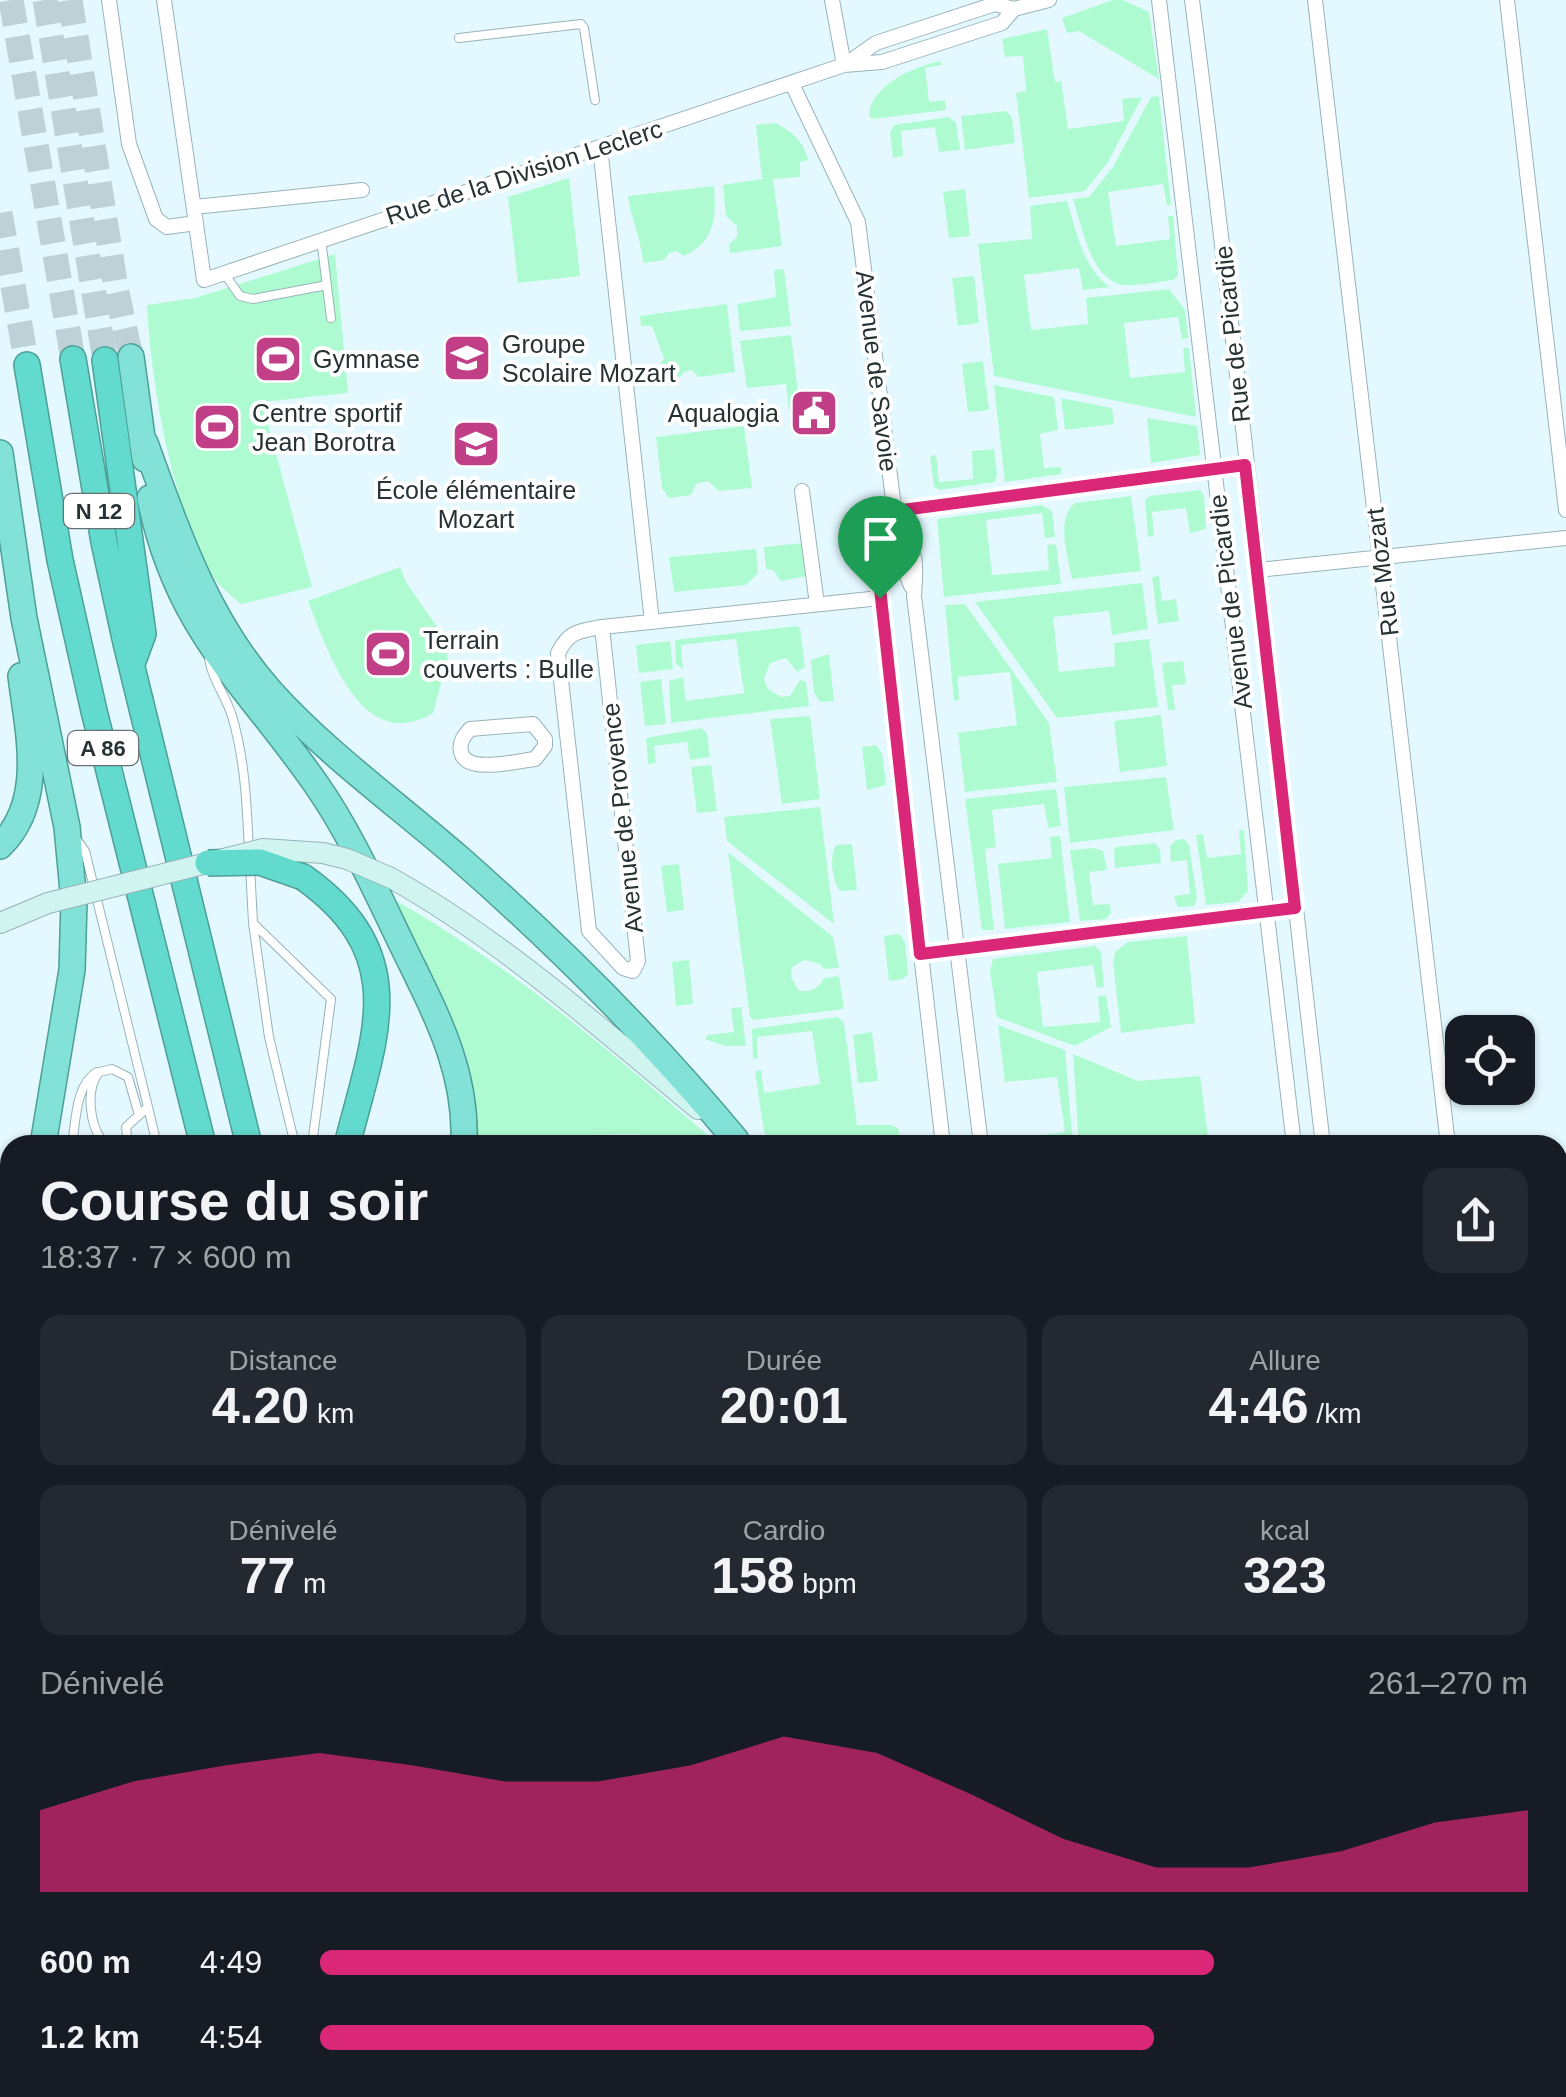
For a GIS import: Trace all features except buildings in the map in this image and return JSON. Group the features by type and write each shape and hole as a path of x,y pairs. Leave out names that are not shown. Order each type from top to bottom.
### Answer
{"highway":[{"name":"N 12","path":"73,358 104,542 132,660"},
{"name":"A 86","path":"145,443 118,358 144,634 132,660 247,1135"},
{"name":"A 86","path":"27,365 60,560 201,1135"},
{"path":"145,443 145,475 161,545 184,602 208,643 315,782 346,835 447,1035 460,1082 463,1135"},
{"path":"145,443 194,572 211,605 270,691 534,926 679,1072 733,1135"},
{"path":"0,454 24,618 67,827 74,902 72,970 45,1135"},
{"path":"0,846 19,823 30,780 17,643 17,628 24,618"},
{"path":"208,863 260,862 304,877 330,897 368,946 377,1009 373,1042 350,1135"}],"main road":[{"path":"0,922 48,903 241,852 283,848 347,859 425,897 509,958 730,1135"}],"street":[{"path":"109,0 129,144 156,220 167,227 196,223 164,0"},
{"path":"832,0 844,65"},
{"name":"Rue de la Division Leclerc","path":"196,223 204,280 844,65 882,62 1002,23 1013,4 1049,0"},
{"name":"Avenue de Picardie","path":"1159,0 1293,1135"},
{"name":"Rue de Picardie","path":"1192,0 1226,269 1322,1135"},
{"name":"Rue Mozart","path":"1315,0 1447,1135"},
{"path":"1508,0 1566,510"},
{"name":"Avenue de Savoie","path":"792,84 858,222 895,511 896,530 878,570 880,598 942,1135"},
{"path":"600,147 652,622"},
{"path":"194,207 362,190"},
{"path":"895,511 1245,465"},
{"path":"802,491 817,604"},
{"path":"896,530 912,547 916,565 914,596 980,1135"},
{"path":"1258,570 1566,538"},
{"path":"886,553 902,563 914,596"},
{"path":"602,627 880,598"},
{"name":"Avenue de Provence","path":"602,627 638,961 633,971 623,968 589,931 558,653 574,632 602,627"},
{"path":"532,724 545,739 536,759 475,766 463,758 460,748 470,729 532,724"},
{"path":"545,739 567,736"},
{"path":"920,954 1295,908"}],"lane":[{"path":"459,38 580,24 584,28 595,100"},
{"path":"321,239 331,318"},
{"path":"224,273 240,296 253,298 327,284"},
{"path":"208,643 210,668 231,713 239,750 254,923 269,1037 293,1135"},
{"path":"67,827 85,851 155,1135"},
{"path":"254,923 331,1000 313,1135"},
{"path":"98,1135 90,1094 95,1077 106,1070"},
{"path":"74,1135 84,1082 91,1074 119,1071 131,1082 139,1115"},
{"path":"116,1135 148,1106"},
{"path":"126,1126 127,1135"}],"green space":[{"path":"1123,0 1149,12 1159,79 1079,31 1067,33 1062,18"},
{"path":"1047,29 1055,82 1061,81 1068,129 1124,121 1122,99 1142,97 1108,162 1085,191 1029,198 1016,93 1026,91 1023,56 1005,57 1002,39"},
{"path":"940,61 942,65 925,68 929,102 945,100 946,110 872,119 869,116 877,95 895,79"},
{"path":"1159,96 1171,205 1167,205 1163,184 1108,192 1116,246 1170,239 1168,216 1173,216 1178,275 1173,280 1124,285 1112,281 1095,263 1073,199 1089,197 1113,167 1151,97"},
{"path":"1007,111 1012,118 1015,143 965,150 961,116"},
{"path":"949,117 956,123 960,150 939,152 935,127 901,131 903,156 893,158 890,133 894,125"},
{"path":"776,123 796,138 808,160 800,162 800,177 773,179 782,246 730,253 729,244 737,237 737,226 726,216 723,185 762,179 756,125"},
{"path":"569,178 580,276 518,283 508,197"},
{"path":"714,186 714,218 702,243 684,256 677,251 664,260 643,263 628,196"},
{"path":"965,189 970,236 949,238 943,192"},
{"path":"1067,201 1087,260 1110,287 1083,290 1079,268 1024,275 1031,330 1088,324 1086,298 1169,289 1185,310 1188,338 1182,339 1178,317 1124,323 1130,378 1185,372 1183,348 1189,348 1196,417 994,376 978,244 1032,239 1030,206"},
{"name":"Centre sportif Jean Borotra","path":"335,254 348,393 262,402 312,587 241,604 213,577 186,516 159,408 147,305 195,298"},
{"path":"784,269 791,326 740,331 737,304 776,297 774,270"},
{"path":"974,276 979,323 958,326 952,278"},
{"path":"727,304 735,372 699,377 692,370 684,372 678,380 655,382 655,373 664,358 652,326 641,326 640,316"},
{"path":"791,335 800,409 789,410 786,384 747,388 740,341"},
{"path":"983,361 989,410 968,412 962,364"},
{"path":"994,385 1054,397 1058,430 1040,434 1044,468 1061,467 1061,474 1005,482"},
{"path":"1061,398 1112,408 1114,424 1065,430"},
{"path":"1147,418 1197,426 1200,455 1151,463"},
{"path":"744,426 752,488 719,491 708,481 696,484 691,495 669,498 662,488 656,437"},
{"path":"994,449 995,482 940,490 934,487 930,456 936,455 939,482 973,479 972,451"},
{"path":"1200,490 1204,496 1206,529 1190,533 1186,508 1152,512 1154,536 1148,537 1145,500 1150,496"},
{"path":"1131,496 1141,571 1072,579 1064,539 1069,510 1075,503"},
{"path":"1042,505 1052,511 1055,537 1045,538 1042,513 986,520 992,575 1049,570 1047,545 1056,544 1061,584 944,597 937,519"},
{"path":"803,543 807,576 781,581 773,570 766,569 764,547"},
{"path":"756,549 758,573 746,585 674,592 669,557"},
{"name":"Terrain couverts : Bulle","path":"400,567 444,637 449,670 443,676 433,713 408,723 386,721 367,710 351,692 337,670 308,601"},
{"path":"1159,576 1162,601 1176,599 1179,621 1158,624 1152,577"},
{"path":"1142,583 1148,629 1112,635 1109,611 1053,617 1059,672 1115,666 1114,643 1149,639 1158,707 1057,718 975,602"},
{"path":"965,604 1049,723 1057,782 965,792 958,733 1017,725 1010,672 958,677 959,700 954,701 945,605"},
{"path":"800,628 805,667 797,672 786,658 770,663 764,679 768,689 781,697 790,696 800,680 806,682 809,706 671,723 669,681 683,677 686,701 744,693 736,639 681,645 683,669 676,664 675,640"},
{"path":"670,641 673,669 639,673 636,645"},
{"path":"829,654 834,701 820,702 814,693 811,660"},
{"path":"1183,661 1186,684 1172,685 1175,710 1168,710 1162,663"},
{"path":"661,679 666,724 645,726 640,682"},
{"path":"1161,715 1167,766 1120,772 1114,721"},
{"path":"810,716 820,799 782,804 770,719"},
{"path":"702,728 707,734 710,757 690,760 687,742 654,746 656,763 648,764 646,738"},
{"path":"876,745 882,753 886,785 867,790 862,747"},
{"path":"711,765 717,811 697,813 691,767"},
{"path":"1166,777 1174,830 1070,843 1064,787"},
{"path":"1056,789 1061,826 1048,828 1044,804 992,810 996,847 985,849 994,930 982,930 965,799"},
{"path":"820,807 834,924 727,841 724,817"},
{"path":"1239,830 1244,830 1248,891 1238,902 1206,905 1196,835 1203,834 1207,858 1241,854"},
{"path":"1060,836 1070,922 1005,929 998,864 1052,858 1050,837"},
{"path":"1184,839 1189,845 1197,898 1194,906 1178,907 1174,896 1190,894 1187,860 1171,862 1170,846"},
{"path":"1155,843 1161,863 1115,868 1116,847"},
{"path":"852,844 857,890 840,891 832,868 834,850 836,845"},
{"path":"1070,850 1103,851 1107,870 1089,872 1093,905 1110,904 1111,913 1106,919 1080,921"},
{"path":"728,852 833,937 839,968 823,969 820,964 805,960 792,967 791,976 798,990 806,991 817,987 824,978 839,976 844,1009 754,1020 750,1017"},
{"path":"679,864 684,910 667,912 661,866"},
{"path":"393,899 521,983 707,1135 475,1135 476,1107 466,1054"},
{"path":"899,934 905,942 908,974 889,981 884,936"},
{"path":"1187,936 1195,1023 1121,1033 1115,952 1128,942"},
{"path":"1095,946 1101,952 1104,987 1097,988 1093,965 1037,972 1043,1027 1100,1022 1098,996 1106,995 1111,1027 1075,1046 997,1017 990,971 993,959"},
{"path":"689,960 693,1004 676,1006 672,962"},
{"path":"741,1007 746,1046 725,1046 705,1039 708,1035 734,1032 731,1008"},
{"path":"838,1017 844,1023 857,1125 890,1125 898,1128 900,1135 767,1135 755,1071 761,1070 764,1093 820,1084 812,1031 757,1037 758,1058 753,1059 752,1029"},
{"path":"998,1025 1065,1050 1072,1135 1042,1135 1065,1132 1057,1077 1005,1082"},
{"path":"872,1032 878,1081 858,1083 853,1035"},
{"path":"1073,1054 1138,1081 1200,1076 1208,1135 1078,1135"}],"tunnel":[{"path":"11,0 73,359"},
{"path":"45,0 105,360"},
{"path":"70,0 116,288 131,357"},
{"path":"0,213 27,365"}],"place":[{"name":"Groupe Scolaire Mozart","path":"467,358"},
{"name":"Gymnase","path":"278,359"},
{"name":"Aqualogia","path":"814,413"},
{"name":"Centre sportif Jean Borotra","path":"217,427"},
{"name":"École élémentaire Mozart","path":"476,444"},
{"name":"Terrain couverts : Bulle","path":"388,654"}],"route":[{"path":"1245,465 1295,908 920,954 880,598 878,570 896,530 895,511 1245,465"}]}
